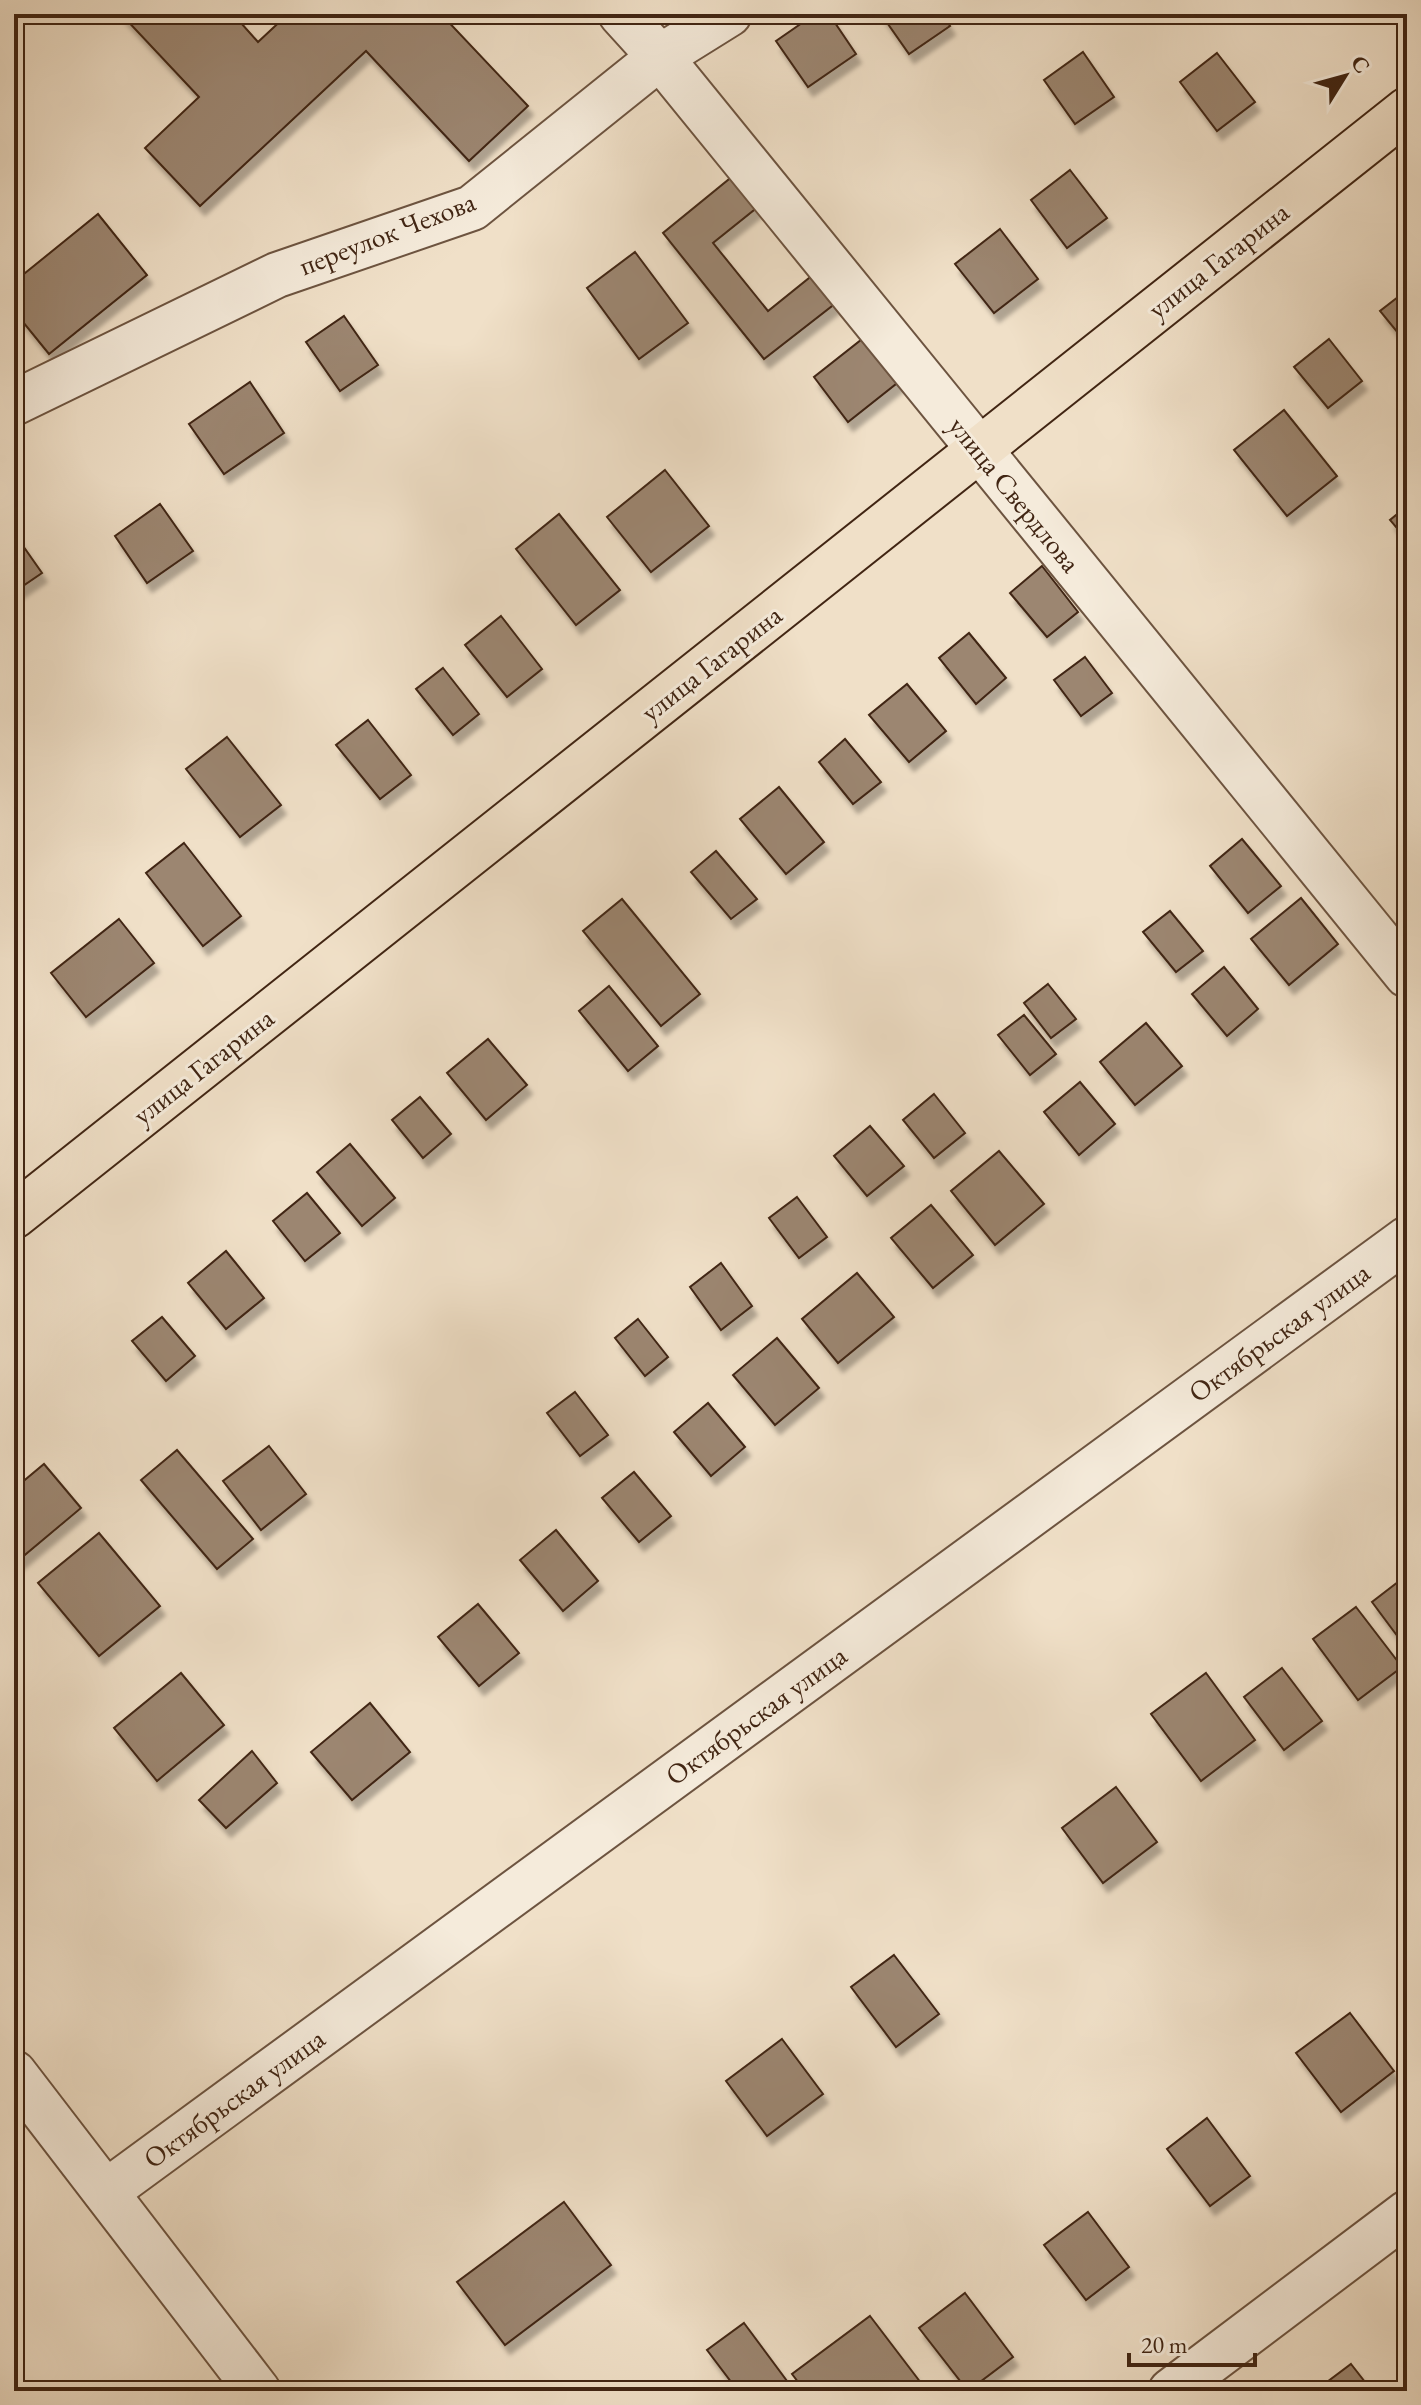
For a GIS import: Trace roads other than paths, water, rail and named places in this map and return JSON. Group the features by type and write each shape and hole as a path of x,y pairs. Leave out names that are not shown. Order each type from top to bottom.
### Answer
{"main road":[{"name":"улица Гагарина","path":"14,1216 1407,110"}],"street":[{"name":"улица Свердлова","path":"621,14 660,57 1407,975"},
{"name":"переулок Чехова","path":"14,403 277,275 472,208 660,57 729,14"},
{"name":"Октябрьская улица","path":"106,2192 1407,1239"},
{"path":"14,2073 258,2391"},
{"path":"1171,2391 1407,2213"}]}
